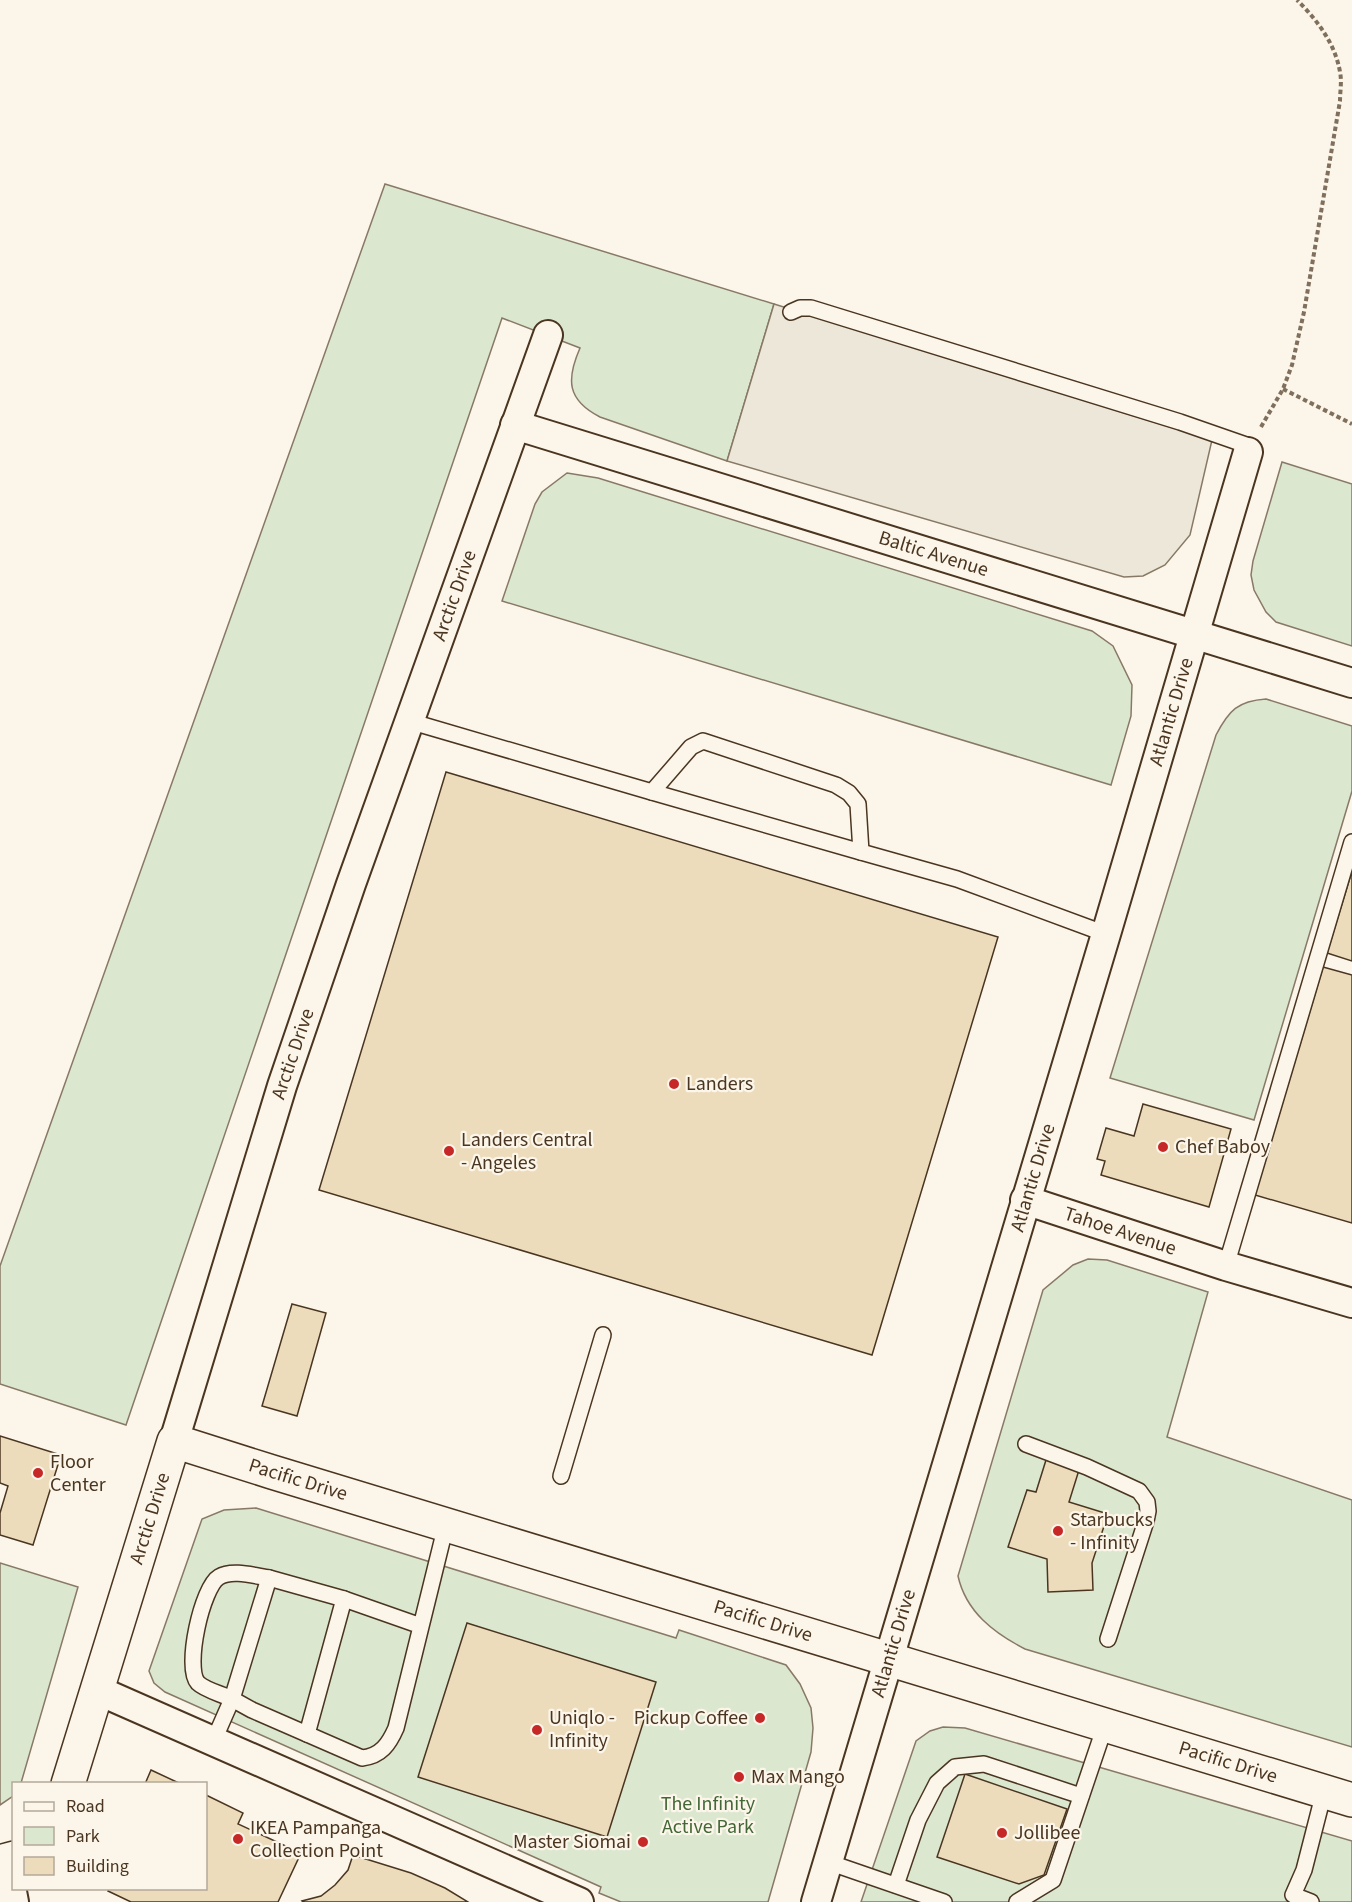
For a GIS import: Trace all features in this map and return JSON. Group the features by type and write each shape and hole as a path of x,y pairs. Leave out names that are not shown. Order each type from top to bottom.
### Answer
{"main road":[{"name":"Pacific Drive","path":"174,1441 1338,1796"},
{"name":"Arctic Drive","path":"69,1782 174,1441"}],"street":[{"name":"Arctic Drive","path":"174,1441 282,1086 348,892 548,336"},
{"name":"Baltic Avenue","path":"515,425 1352,683"},
{"name":"Atlantic Drive","path":"816,1902 1249,449"},
{"name":"Tahoe Avenue","path":"1025,1200 1221,1264 1352,1303"},
{"path":"97,1690 579,1902"},
{"path":"7,1860 14,1902"}],"lane":[{"path":"791,312 800,308 811,308 1180,422 1249,449"},
{"path":"409,721 957,879 1106,934"},
{"path":"652,792 686,751 703,741 836,785 849,793 858,804 861,852"},
{"path":"1221,1264 1352,842"},
{"path":"561,1476 603,1335"},
{"path":"1026,1444 1087,1467 1139,1491 1147,1502 1146,1521 1108,1638"},
{"path":"421,1626 344,1599 269,1578 234,1574 221,1576 213,1582 203,1604 192,1658 194,1676 198,1684 252,1710 362,1758 373,1757 389,1742 396,1728 446,1525"},
{"path":"214,1740 232,1699 269,1578"},
{"path":"307,1734 344,1599"},
{"path":"1017,1902 1053,1880 1106,1726"},
{"path":"896,1885 918,1820 937,1783 955,1767 984,1764 1082,1796"},
{"path":"1311,1902 1291,1898 1338,1796"},
{"path":"828,1862 944,1902"}],"path":[{"path":"1249,449 1283,389 1292,364 1304,312 1340,101 1340,73 1330,41 1311,14 1297,0"},
{"path":"1283,389 1352,424"}],"green space":[{"path":"385,184 774,304 727,461 600,417 581,404 572,388 571,379 575,359 580,348 502,318 126,1425 0,1384 0,1266"},
{"path":"1282,462 1352,484 1352,646 1276,622 1266,612 1254,590 1251,575 1253,561"},
{"path":"567,473 598,478 1092,631 1113,646 1132,685 1131,716 1111,785 502,601 535,504 542,492"},
{"path":"1266,699 1352,726 1352,791 1254,1120 1110,1078 1216,735 1225,719 1235,708 1248,702"},
{"path":"1088,1259 1107,1260 1208,1292 1167,1437 1352,1500 1352,1747 1025,1649 992,1628 967,1600 958,1576 1043,1290 1073,1265"},
{"name":"The Infinity Active Park","path":"256,1508 676,1638 679,1630 786,1665 800,1684 811,1708 813,1728 811,1752 768,1902 621,1902 599,1893 601,1887 165,1692 154,1683 149,1671 202,1519 224,1510"},
{"path":"0,1563 78,1587 21,1782 12,1782 12,1797 0,1805"},
{"path":"943,1727 965,1728 1352,1841 1352,1902 861,1902 916,1741 930,1731"}],"shaded area":[{"path":"774,304 1212,440 1190,535 1165,565 1143,576 1124,577 727,461"}],"building":[{"path":"446,772 998,937 872,1355 319,1190"},
{"path":"1352,871 1352,961 1327,953"},
{"path":"1323,967 1352,975 1352,1223 1255,1195"},
{"name":"Chef Baboy","path":"1143,1104 1231,1129 1209,1207 1101,1175 1105,1161 1097,1159 1106,1128 1134,1136"},
{"path":"292,1304 326,1313 297,1416 262,1406"},
{"path":"0,1436 61,1455 33,1545 0,1535 0,1513 8,1486 0,1483"},
{"name":"Starbucks - Infinity","path":"1046,1460 1079,1470 1069,1502 1108,1514 1092,1563 1093,1590 1048,1592 1047,1559 1008,1547 1027,1490 1036,1492"},
{"name":"Uniqlo - Infinity","path":"467,1623 656,1682 607,1837 418,1777"},
{"path":"151,1770 177,1782 146,1782"},
{"name":"Jollibee","path":"965,1774 1067,1809 1044,1875 1019,1884 937,1857"},
{"name":"IKEA Pampanga Collection Point","path":"207,1795 243,1813 238,1824 301,1853 278,1902 131,1902 108,1891 207,1890"},
{"path":"353,1855 411,1873 445,1888 468,1902 302,1901 321,1896 335,1885 348,1870"}],"place":[{"name":"Landers","path":"674,1084"},
{"name":"Chef Baboy","path":"1163,1147"},
{"name":"Landers Central - Angeles","path":"449,1151"},
{"name":"Floor Center","path":"38,1473"},
{"name":"Starbucks - Infinity","path":"1058,1531"},
{"name":"Pickup Coffee","path":"760,1718"},
{"name":"Uniqlo - Infinity","path":"537,1730"},
{"name":"Max Mango","path":"739,1777"},
{"name":"Jollibee","path":"1002,1833"},
{"name":"IKEA Pampanga Collection Point","path":"238,1839"},
{"name":"Master Siomai","path":"643,1842"}]}
